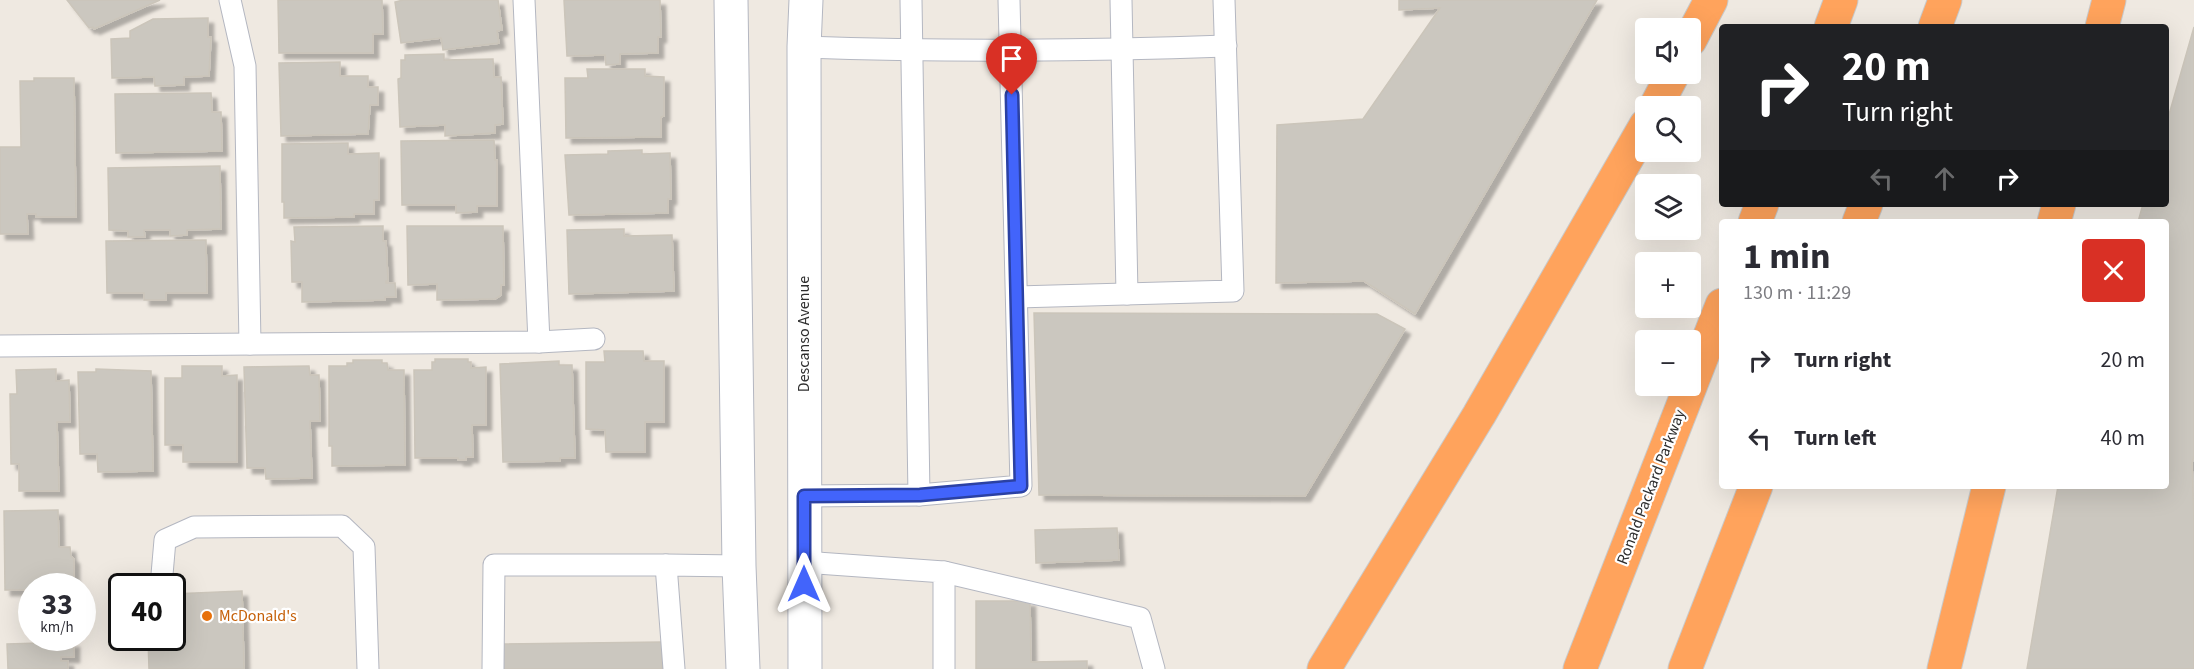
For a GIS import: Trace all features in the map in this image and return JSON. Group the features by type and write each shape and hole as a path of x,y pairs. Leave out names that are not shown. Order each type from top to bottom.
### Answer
{"highway":[{"path":"1701,19 1711,0"},
{"path":"1832,24 1841,0"},
{"path":"1936,24 1945,0"},
{"path":"2103,24 2109,0"},
{"path":"1324,669 1479,415 1635,144"},
{"name":"Ronald Packard Parkway","path":"1580,669 1719,313"},
{"path":"1684,669 1755,489"},
{"path":"1944,669 1988,489"}],"street":[{"path":"731,0 742,669"},
{"name":"Descanso Avenue","path":"805,669 803,562 806,0"}],"lane":[{"path":"230,0 245,66 250,344"},
{"path":"524,0 539,342"},
{"path":"911,0 920,495"},
{"path":"804,496 920,495 1021,486 1010,0"},
{"path":"1120,0 1127,294"},
{"path":"1017,297 1233,291 1224,0"},
{"path":"804,47 912,51 1011,51 1226,46"},
{"path":"0,346 539,342 594,339"},
{"path":"162,573 165,540 194,527 342,526 364,547 368,669"},
{"path":"803,562 944,572 1140,618 1154,669"},
{"path":"493,669 494,565 739,566"},
{"path":"666,565 674,669"},
{"path":"944,572 944,669"}],"building":[{"path":"67,0 160,0 94,29 89,28"},
{"path":"278,0 382,0 383,34 373,34 373,53 279,53"},
{"path":"403,0 498,0 502,30 497,31 499,43 443,50 441,38 401,43 395,2"},
{"path":"564,0 660,0 661,37 658,37 658,53 620,54 620,64 606,65 605,55 567,56"},
{"path":"1399,0 1597,0 1415,314 1364,281 1276,283 1277,125 1363,119 1440,8 1399,10"},
{"path":"208,18 208,37 211,37 209,76 184,77 184,85 155,86 154,77 112,78 111,39 130,38 130,31 153,19"},
{"path":"2194,27 2194,456 2192,463 2194,669 2027,669 2057,489 2169,489 2169,219 2139,219 2142,207 2169,207 2169,114"},
{"path":"444,54 444,60 493,59 494,77 501,77 503,124 495,125 495,133 445,136 445,125 400,127 398,79 401,78 401,60 405,60 405,55"},
{"path":"340,62 340,76 368,76 368,87 378,87 378,105 370,105 368,134 281,136 279,63"},
{"path":"587,69 645,69 645,76 664,77 664,116 661,117 661,137 566,138 565,78 588,78"},
{"path":"34,78 74,78 76,217 36,217 36,214 27,214 28,234 0,234 0,147 21,147 20,81 34,81"},
{"path":"211,93 212,112 221,112 222,151 116,153 115,94"},
{"path":"494,140 495,160 497,160 497,206 477,206 477,212 456,213 456,205 402,205 401,141"},
{"path":"348,143 348,154 379,153 379,200 374,200 374,214 354,214 354,217 284,218 282,144"},
{"path":"642,150 642,154 670,153 671,199 668,199 668,213 569,215 565,155"},
{"path":"220,166 221,229 187,230 187,235 170,236 170,230 144,230 145,237 128,237 128,231 109,230 108,168"},
{"path":"383,226 383,241 386,241 388,281 386,283 395,283 396,297 385,297 385,300 302,302 302,282 292,282 291,241 295,242 294,227"},
{"path":"407,226 503,226 504,285 501,285 501,295 495,299 437,300 437,284 408,285"},
{"path":"624,229 624,236 672,235 674,291 569,294 567,230"},
{"path":"206,240 207,293 166,293 166,300 144,300 144,293 107,293 106,241"},
{"path":"1034,313 1377,314 1405,329 1305,496 1039,495"},
{"path":"604,351 643,351 644,361 664,361 664,422 645,422 645,452 606,452 605,430 586,429 586,362 605,362"},
{"path":"435,359 468,359 468,362 471,362 471,368 486,367 486,425 472,425 473,457 466,457 466,460 415,458 414,370 432,370 432,362 435,362"},
{"path":"353,360 382,360 382,363 387,363 388,370 404,370 405,465 332,466 332,446 329,446 329,366 347,366 347,363 353,363"},
{"path":"559,361 559,365 572,365 575,458 560,458 560,461 503,462 500,364"},
{"path":"182,366 222,366 222,376 237,375 237,462 183,462 183,445 165,445 165,378 182,378"},
{"path":"309,366 310,375 319,375 320,421 310,421 312,478 266,479 265,468 247,468 244,367"},
{"path":"56,369 56,381 69,380 70,422 57,422 59,491 19,491 19,464 11,464 10,394 17,394 16,370"},
{"path":"96,369 151,371 153,471 98,472 97,454 80,454 78,372 96,372"},
{"path":"58,510 59,547 70,547 71,556 74,559 74,573 18,573 18,590 5,590 4,511"},
{"path":"1117,528 1119,560 1036,563 1035,530"},
{"name":"McDonald's","path":"242,591 244,669 149,669 148,651 186,651 186,593"},
{"path":"976,601 1030,601 1031,662 1087,661 1087,669 976,669"},
{"path":"662,642 662,669 503,669 503,644"},
{"path":"7,644 18,644 18,651 74,651 74,657 61,657 61,661 68,661 68,669 8,669"}],"place":[{"name":"McDonald's","path":"207,616"}],"route":[{"path":"804,584 804,496 920,495 1021,486 1012,95"}]}
